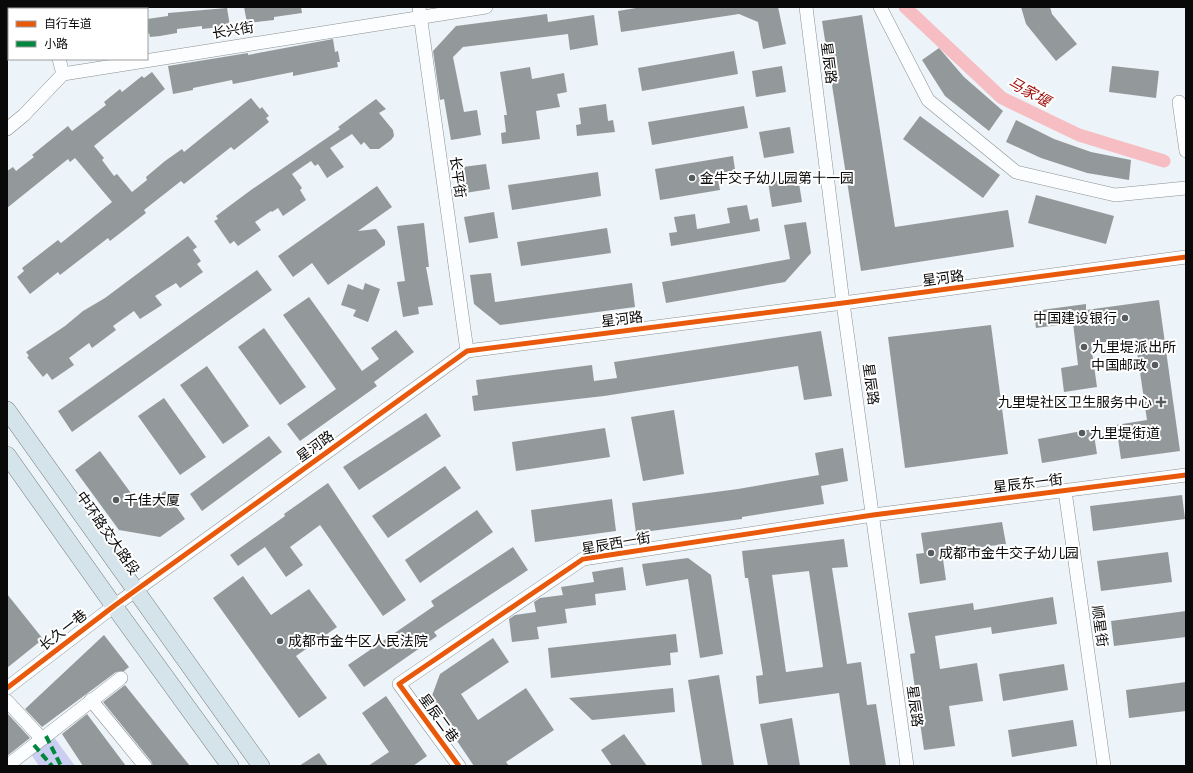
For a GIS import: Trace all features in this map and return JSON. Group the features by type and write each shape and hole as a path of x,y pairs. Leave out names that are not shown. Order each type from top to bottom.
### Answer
{"main road":[{"name":"中环路交大路段","path":"7,410 261,766"},
{"path":"7,455 230,766"}],"street":[{"name":"长兴街","path":"148,59 419,12 486,7"},
{"name":"星辰路","path":"806,7 843,303 907,766"},
{"path":"880,7 928,100 1016,172 1115,195 1186,188"},
{"name":"长平街","path":"419,12 467,351"},
{"path":"7,129 24,115 63,74 60,60"},
{"name":"长兴街","path":"63,74 143,60"},
{"path":"1179,102 1186,151"},
{"name":"星河路","path":"135,591 467,351 1186,257"},
{"name":"星辰东一街","path":"873,515 1186,474"},
{"name":"顺星街","path":"1065,490 1104,766"},
{"name":"星辰西一街","path":"399,684 583,559 873,515"},
{"name":"长久一巷","path":"7,688 135,591"},
{"path":"7,766 121,678"},
{"name":"星辰二巷","path":"399,684 459,766"},
{"path":"7,700 42,739"},
{"path":"91,700 145,766"}],"shaded area":[{"path":"51,733 75,766 39,766 28,750"}],"building":[{"path":"244,7 301,7 302,13 274,17 274,20 247,23"},
{"path":"642,7 778,7 786,44 763,49 758,22 739,14 621,32 618,11"},
{"path":"1021,7 1050,7 1052,14 1077,44 1056,61 1026,24"},
{"path":"227,8 230,26 202,29 202,26 177,29 177,33 150,37 148,34 148,19 168,16 168,13"},
{"path":"547,14 548,22 594,15 598,45 570,50 568,34 463,47 453,57 464,112 477,110 481,135 451,140 444,99 440,100 433,51 456,26"},
{"path":"862,15 895,227 1008,210 1014,247 861,271 822,21"},
{"path":"333,39 335,52 338,51 340,62 337,62 338,67 293,76 293,72 233,84 232,80 193,88 193,90 173,94 168,66 248,53 248,55"},
{"path":"939,48 964,77 1003,111 989,131 945,96 922,60"},
{"path":"734,51 738,74 642,91 638,68"},
{"path":"782,66 786,92 756,97 752,71"},
{"path":"1112,66 1159,71 1156,98 1109,92"},
{"path":"530,67 532,79 564,73 567,92 557,94 560,107 536,111 540,139 502,144 501,133 506,132 504,115 507,115 500,72"},
{"path":"152,72 165,89 94,146 104,158 102,160 114,176 117,174 132,192 147,180 146,177 165,161 182,149 184,152 251,98 260,109 262,107 269,116 266,118 269,122 234,150 231,147 184,184 181,181 144,210 146,213 110,241 108,238 60,275 58,272 30,294 17,277 24,271 22,268 58,240 61,243 112,202 75,158 70,162 68,159 7,208 7,171 13,167 16,171 34,157 32,155 68,126 72,131 106,105 104,102 120,89 122,92 142,76 144,78"},
{"path":"376,99 386,109 379,113 393,130 394,136 391,140 379,149 370,149 364,142 361,145 352,134 330,148 344,167 327,178 318,164 315,166 311,161 292,174 302,188 300,190 306,200 283,216 278,208 272,212 271,211 255,222 261,230 238,246 234,241 230,244 214,221 218,219 216,216 340,129 338,127"},
{"path":"606,104 608,121 613,120 615,132 577,136 576,125 581,124 579,108"},
{"path":"744,106 748,128 652,145 648,122"},
{"path":"920,116 1000,175 983,198 903,139"},
{"path":"1016,120 1054,139 1091,152 1131,160 1129,180 1087,173 1041,158 1006,142"},
{"path":"790,127 794,153 764,158 759,132"},
{"name":"金牛交子幼儿园第十一园","path":"733,156 736,176 718,179 720,190 660,200 655,169"},
{"path":"486,164 490,189 459,194 455,168"},
{"path":"598,172 601,196 512,210 508,185"},
{"path":"798,177 802,202 772,207 768,182"},
{"path":"377,186 392,207 358,231 376,229 385,241 385,245 328,285 312,263 293,277 278,256"},
{"path":"1036,195 1114,216 1106,244 1028,223"},
{"path":"747,205 750,220 758,218 760,231 671,246 669,233 677,232 674,217 695,214 697,229 730,223 727,208"},
{"path":"494,212 498,238 469,243 464,217"},
{"path":"806,222 811,253 785,282 666,303 662,282 790,259 784,225"},
{"path":"424,223 429,267 426,267 433,305 418,307 419,314 403,317 397,282 405,281 397,226"},
{"path":"607,228 611,253 521,266 517,242"},
{"path":"188,236 197,247 193,250 201,261 197,264 203,272 180,288 176,283 155,296 162,305 140,319 134,311 113,326 116,330 92,348 89,343 69,358 74,365 52,380 47,373 43,377 27,357 29,356 26,352 65,326 83,311 105,298"},
{"path":"257,270 272,290 72,432 58,411"},
{"path":"491,273 495,302 632,283 635,307 500,325 474,304 470,275"},
{"path":"365,283 380,289 368,322 353,316 356,310 341,305 348,284 363,290"},
{"path":"309,297 362,371 379,359 371,348 396,330 414,352 374,382 377,386 300,441 287,424 336,389 283,315"},
{"path":"1159,300 1180,451 1121,459 1116,425 1147,420 1135,338 1091,344 1097,387 1064,392 1061,368 1078,365 1073,323 1036,328 1034,311 1086,304 1086,310"},
{"path":"991,325 1008,454 905,468 888,337"},
{"path":"264,328 306,387 280,405 238,347"},
{"path":"821,331 832,396 804,400 798,366 604,396 474,411 472,396 478,395 476,380 592,365 594,381 617,378 614,362"},
{"path":"207,366 249,426 223,444 180,385"},
{"path":"164,398 206,457 180,475 138,416"},
{"path":"674,410 684,474 643,481 631,417"},
{"path":"426,413 441,436 359,490 343,467"},
{"path":"605,428 610,457 516,471 512,442"},
{"name":"九里堤街道","path":"1093,429 1097,454 1042,463 1038,439"},
{"path":"269,436 282,452 202,511 190,494"},
{"path":"843,448 848,481 821,486 824,504 742,517 742,519 636,533 632,503 738,489 819,475 815,453"},
{"name":"千佳大厦","path":"100,451 142,508 165,491 185,519 160,537 119,530 75,470"},
{"path":"445,466 461,488 388,538 372,516"},
{"path":"328,483 406,600 383,616 320,525 290,547 303,565 286,577 265,547 238,566 230,555"},
{"path":"1182,495 1185,519 1093,531 1090,506"},
{"path":"612,499 616,531 535,542 531,510"},
{"path":"477,510 493,532 420,583 405,560"},
{"name":"成都市金牛交子幼儿园","path":"1002,522 1006,544 942,552 946,580 920,584 916,554 924,553 921,533"},
{"path":"844,539 848,567 832,568 847,664 861,662 867,705 876,704 886,766 850,766 839,693 759,704 756,676 763,675 748,578 745,578 742,551","holes":["809,571 823,667 786,672 772,575"]},
{"path":"513,547 528,570 434,632 437,636 364,687 348,665 434,606 431,601"},
{"path":"1168,552 1172,582 1101,591 1097,561"},
{"path":"688,558 711,575 723,654 700,658 688,579 646,586 642,564"},
{"path":"623,567 626,590 595,594 596,605 565,609 567,623 537,627 539,639 512,642 509,619 515,615 536,612 534,602 540,598 563,595 561,587 594,582 592,572"},
{"name":"成都市金牛区人民法院","path":"243,576 271,615 309,589 337,627 296,656 327,698 299,718 213,598"},
{"path":"7,594 43,639 7,668"},
{"path":"1053,597 1057,624 992,634 991,627 935,636 940,669 977,663 983,701 949,706 955,746 924,750 910,654 915,653 908,613 973,603 974,610"},
{"path":"1186,611 1186,637 1114,646 1111,621"},
{"path":"676,634 678,652 670,653 671,665 551,678 548,648"},
{"path":"104,635 129,667 124,671 116,672 42,727 25,709"},
{"path":"493,638 509,662 461,694 478,720 526,688 554,730 506,762 509,766 474,766 430,701 440,674"},
{"path":"1064,664 1068,690 1003,701 999,674"},
{"path":"719,675 734,766 702,766 688,680"},
{"path":"1186,682 1186,711 1129,718 1126,690"},
{"path":"125,685 190,766 153,766 151,761 103,702"},
{"path":"673,688 675,712 592,720 569,698"},
{"path":"386,696 427,756 413,766 368,766 389,752 362,713"},
{"path":"7,713 30,738 7,756"},
{"path":"87,714 126,766 83,766 62,734"},
{"path":"792,718 800,766 768,766 760,724"},
{"path":"1073,720 1077,746 1012,757 1008,730"},
{"path":"624,734 647,766 612,766 601,750"},
{"path":"319,753 328,766 299,766"}],"waterway":[{"name":"马家堰","path":"905,7 1002,98 1079,135 1164,161"}],"marked path":[{"path":"46,736 61,766"},
{"path":"34,745 52,766"}],"cycle path":[{"path":"7,688 114,606 467,351 1186,257"},
{"path":"459,766 399,684 583,559 873,515 1186,475"}],"place":[{"name":"金牛交子幼儿园第十一园","path":"692,178"},
{"name":"中国建设银行","path":"1125,318"},
{"name":"九里堤派出所","path":"1084,347"},
{"name":"中国邮政","path":"1155,365"},
{"name":"九里堤社区卫生服务中心","path":"1161,402"},
{"name":"九里堤街道","path":"1082,433"},
{"name":"千佳大厦","path":"116,500"},
{"name":"成都市金牛交子幼儿园","path":"931,553"},
{"name":"成都市金牛区人民法院","path":"280,641"}]}
